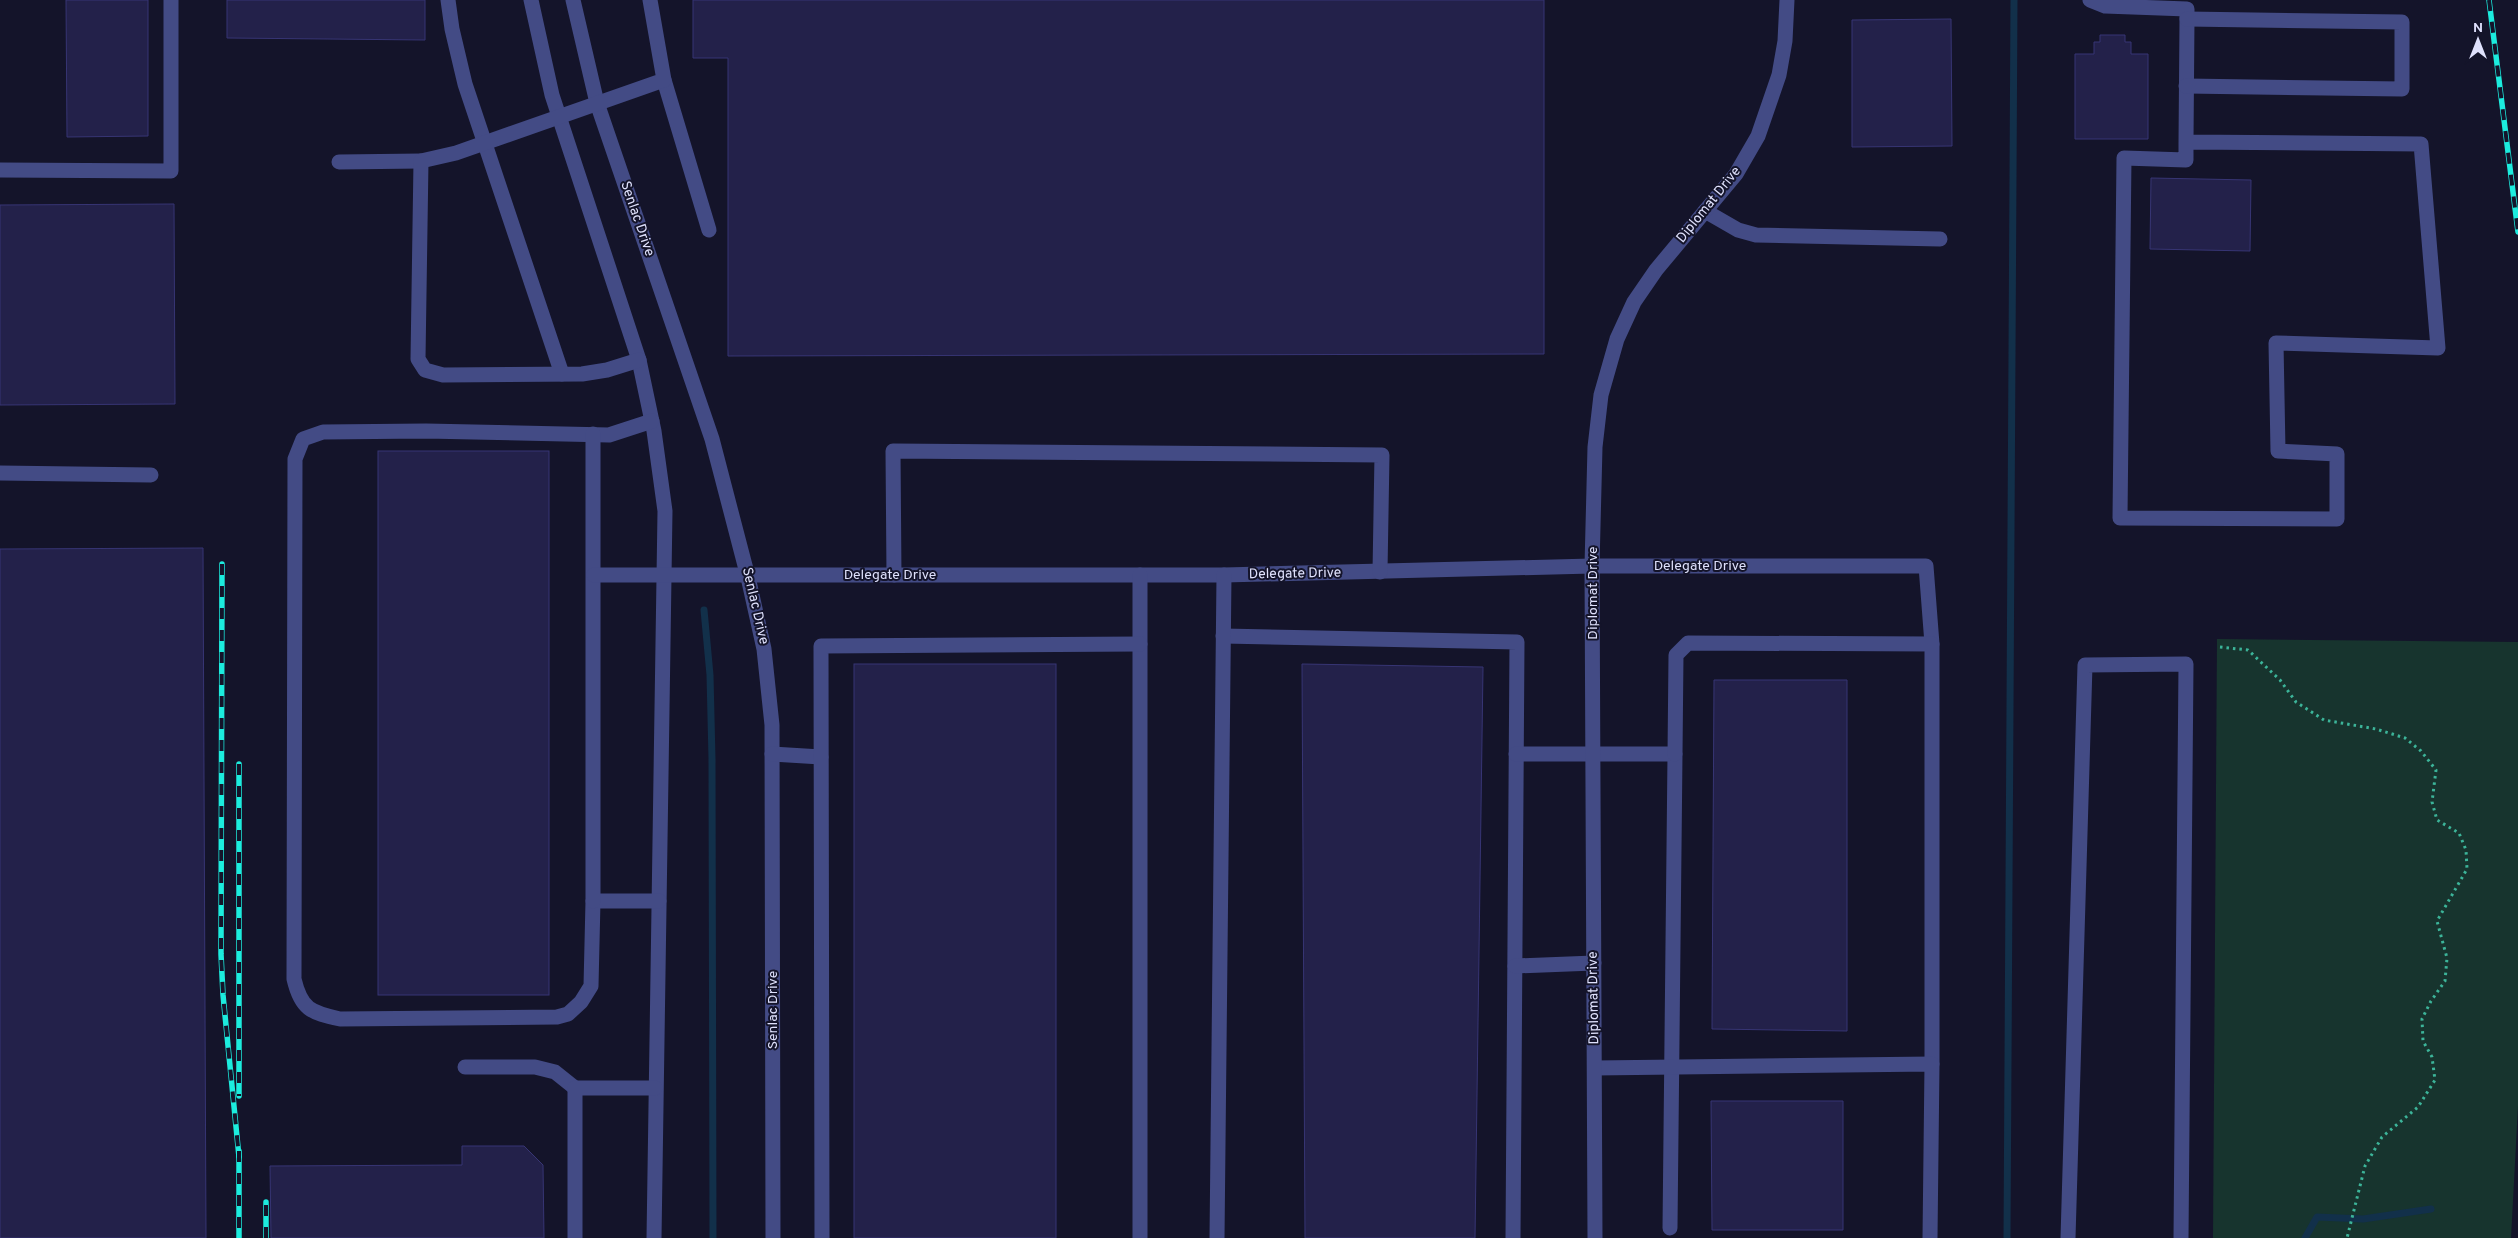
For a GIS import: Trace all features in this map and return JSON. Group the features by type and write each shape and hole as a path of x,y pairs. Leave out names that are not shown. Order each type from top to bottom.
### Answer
{"street":[{"path":"0,170 170,171 171,0"},
{"path":"448,0 452,29 465,84 562,374"},
{"path":"531,0 559,117 639,360 652,421 665,511 654,1238"},
{"name":"Senlac Drive","path":"574,0 597,103 712,439 748,577 764,649 772,725 773,1238"},
{"path":"650,0 664,80 709,230"},
{"name":"Diplomat Drive","path":"1596,1238 1592,566 1596,424 1600,395 1608,365 1626,319 1644,286 1736,174 1758,136 1779,75 1785,41 1787,0"},
{"path":"2090,0 2105,6 2402,22 2402,89 2186,86"},
{"path":"2186,142 2421,144 2438,348 2276,343 2278,451 2336,454 2337,519 2120,518 2124,158 2186,160 2186,142 2186,86 2187,9"},
{"path":"339,162 421,161 456,153 664,80"},
{"path":"421,161 418,358 420,365 432,374 443,375 562,374 596,372 639,360"},
{"path":"1705,211 1738,230 1756,235 1940,239"},
{"path":"593,434 593,901 590,986 581,1002 568,1014 557,1017 340,1018 324,1016 306,1008 298,997 294,979 295,460 303,439 323,432 426,431 609,434 652,421"},
{"path":"894,575 893,451 1382,456 1380,572"},
{"path":"0,473 151,474"},
{"name":"Delegate Drive","path":"594,575 665,574 748,577 1224,575 1592,566 1926,566 1932,644"},
{"path":"1140,575 1140,1238"},
{"path":"1217,1238 1224,575"},
{"path":"1223,636 1517,642 1513,1238"},
{"path":"1670,1228 1676,655 1688,643 1932,644 1930,1238"},
{"path":"822,1238 820,646 1140,644"},
{"path":"2068,1238 2085,665 2186,664 2181,1238"},
{"path":"772,754 821,757"},
{"path":"1516,754 1675,754"},
{"path":"593,901 659,901"},
{"path":"1515,966 1594,964"},
{"path":"1595,1068 1671,1065 1932,1064"},
{"path":"465,1067 534,1067 555,1072 575,1088 655,1088"},
{"path":"575,1088 575,1238"}],"path":[{"path":"2220,647 2248,650 2280,680 2296,702 2324,720 2376,729 2405,738 2421,751 2436,770 2432,802 2437,820 2460,833 2466,850 2467,869 2438,921 2447,958 2445,981 2431,1000 2422,1019 2423,1041 2432,1057 2435,1080 2418,1107 2382,1137 2365,1166 2347,1238"}],"green space":[{"path":"2217,639 2518,642 2518,1106 2511,1238 2213,1238"}],"building":[{"path":"66,0 148,0 148,136 67,137"},
{"path":"227,0 425,0 425,40 227,38"},
{"path":"693,0 1544,0 1544,354 728,356 728,58 693,58"},
{"path":"1951,19 1952,146 1852,147 1852,20"},
{"path":"2100,35 2125,35 2125,42 2131,42 2131,54 2148,54 2148,139 2075,139 2075,54 2094,54 2094,42 2100,42"},
{"path":"2151,178 2251,180 2250,251 2150,249"},
{"path":"174,204 175,404 0,405 0,205"},
{"path":"378,451 549,451 549,995 378,995"},
{"path":"203,548 206,1238 0,1238 0,549"},
{"path":"854,664 1056,664 1056,1238 854,1238"},
{"path":"1302,664 1483,667 1475,1238 1305,1238"},
{"path":"1714,680 1847,680 1847,1031 1712,1029"},
{"path":"1711,1101 1843,1101 1843,1230 1712,1230"},
{"path":"462,1146 524,1146 543,1165 544,1238 271,1238 270,1166 462,1165"}],"waterway":[{"path":"2007,1238 2014,0"},
{"path":"704,610 710,675 712,759 713,1238"},
{"path":"2305,1238 2317,1217 2363,1219 2431,1209"}],"railway":[{"path":"2489,0 2518,232"},
{"path":"222,564 221,954 223,995 239,1157"},
{"path":"239,764 239,1096"},
{"path":"239,1151 239,1238"},
{"path":"266,1202 266,1238"}]}
